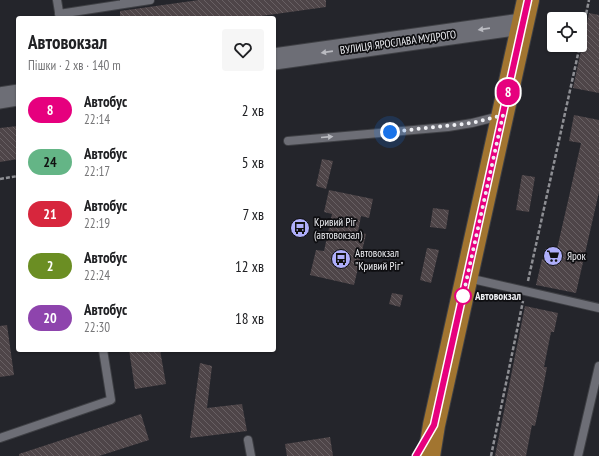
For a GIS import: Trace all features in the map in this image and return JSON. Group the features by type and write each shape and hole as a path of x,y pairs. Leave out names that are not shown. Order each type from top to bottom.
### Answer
{"main road":[{"path":"429,456 434,425 528,0"},
{"path":"416,456 434,425"}],"street":[{"name":"ВУЛИЦЯ ЯРОСЛАВА МУДРОГО","path":"276,59 522,24"},
{"path":"0,98 16,95"}],"lane":[{"path":"57,0 60,16 124,2 150,0"},
{"path":"288,141 448,126 472,123 503,115"},
{"path":"467,278 599,308"},
{"path":"0,438 111,400 103,352"},
{"path":"578,456 599,366"},
{"path":"248,440 251,456"}],"path":[{"path":"587,13 590,0"},
{"path":"491,456 525,291 578,52"},
{"path":"0,179 16,176"}],"building":[{"path":"199,0 326,0 326,7 261,16 120,16 120,11"},
{"path":"589,13 599,15 599,93 573,88 581,52 587,52 587,22"},
{"path":"574,115 599,120 599,192 576,293 536,285 542,259 554,262 581,143 569,141"},
{"path":"16,126 16,159 0,162 0,128"},
{"path":"322,159 333,161 326,189 316,186"},
{"path":"522,175 535,177 529,212 516,210"},
{"path":"329,190 373,199 369,218 361,216 358,232 366,234 354,285 310,275 316,250 324,251 332,214 324,212"},
{"path":"433,208 449,210 446,229 430,227"},
{"path":"427,248 439,250 431,283 420,280"},
{"path":"392,293 403,295 400,307 389,304"},
{"path":"525,306 558,313 554,332 551,332 544,367 547,367 543,388 535,426 532,425 526,456 495,456"},
{"path":"7,325 14,375 0,377 0,326"},
{"path":"129,352 160,352 166,384 135,389"},
{"path":"200,363 212,366 207,408 242,404 247,431 190,438"},
{"path":"141,414 149,440 99,456 19,456 19,454"},
{"path":"330,437 333,456 287,456 285,444"}],"bus line":[{"name":"8","path":"416,456 434,425 528,0"}],"place":[{"name":"Кривий Ріг (автовокзал)","path":"300,228"},
{"name":"Ярок","path":"553,256"},
{"name":"Автовокзал \"Кривий Ріг\"","path":"341,259"},
{"name":"Автовокзал","path":"463,296"}],"route":[{"path":"390,132 472,123 503,115 463,296"}]}
